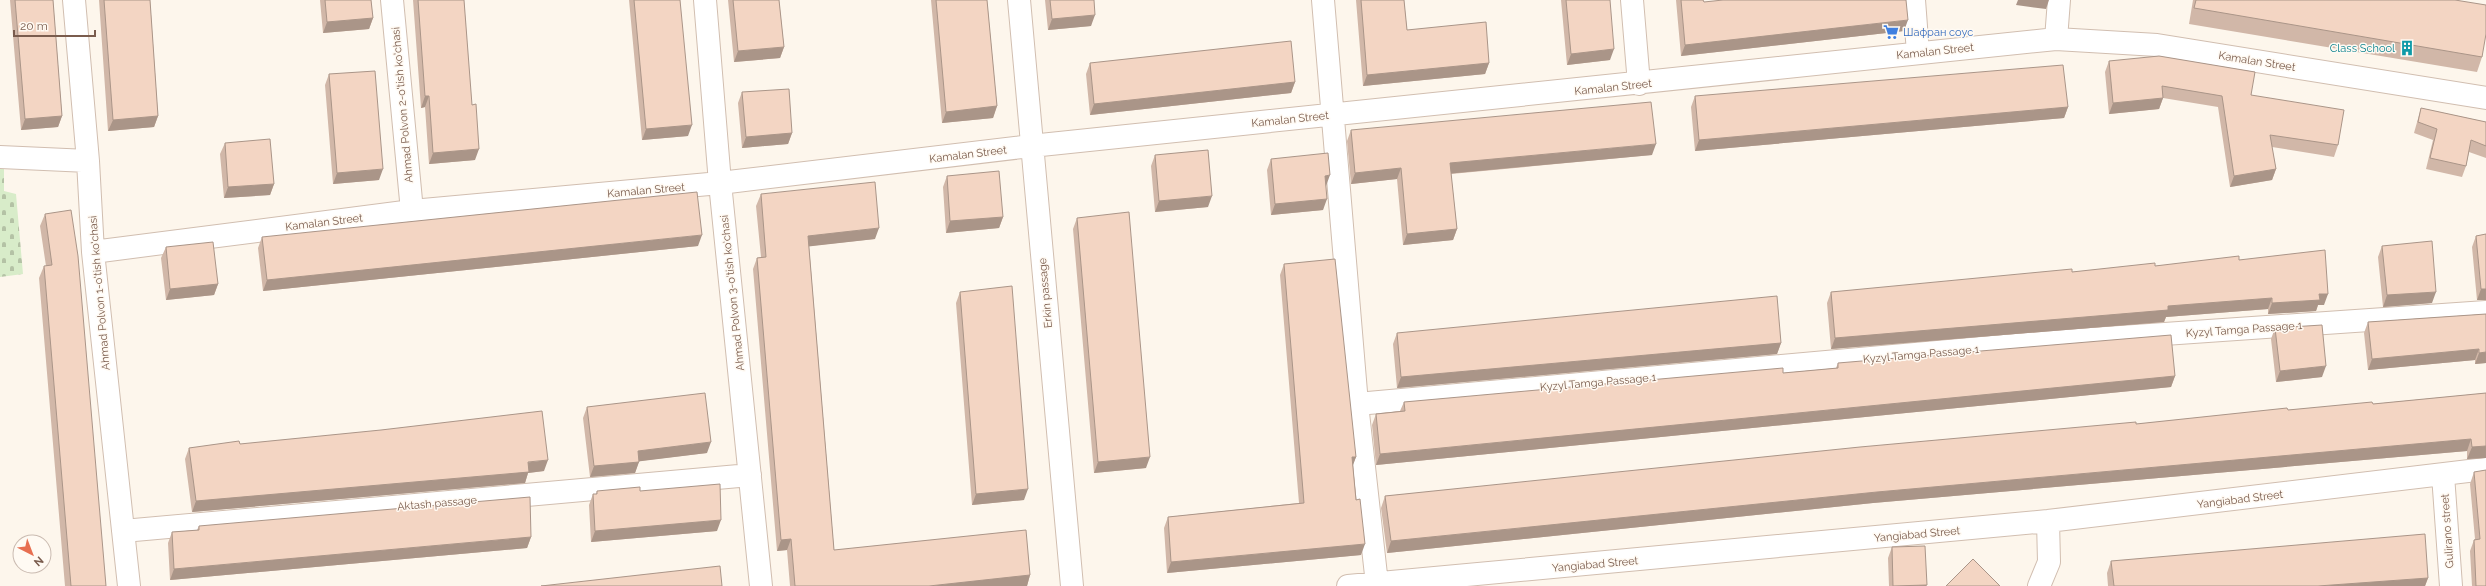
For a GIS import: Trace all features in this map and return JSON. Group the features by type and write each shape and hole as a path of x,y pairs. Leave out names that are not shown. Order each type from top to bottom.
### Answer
{"street":[{"name":"Ahmad Polvon 1-o'tish ko'chasi","path":"74,0 88,161 93,252 129,586"},
{"name":"Ahmad Polvon 2-o'tish ko'chasi","path":"392,0 412,211"},
{"name":"Ahmad Polvon 3-o'tish ko'chasi","path":"705,0 720,183 761,586"},
{"name":"Erkin passage","path":"1019,0 1072,586"},
{"path":"1323,0 1357,404 1377,584"},
{"path":"1632,0 1639,84"},
{"path":"1914,0 1918,53"},
{"path":"2056,39 2059,0"},
{"name":"Kamalan Street","path":"93,252 412,211 720,183 1031,146 1639,84 2056,39 2157,45 2486,98"},
{"path":"0,157 88,161"},
{"name":"Kyzyl Tamga Passage 1","path":"1357,404 2048,342 2486,312"},
{"name":"Yangiabad Street","path":"1348,586 2048,521 2486,469"},
{"name":"Aktash passage","path":"123,531 750,475"},
{"name":"Gulirano street","path":"2443,475 2451,586"},
{"path":"2039,586 2050,562 2048,521"}],"green space":[{"path":"0,158 4,158 4,191 16,194 23,274 0,277"}],"building":[{"path":"15,0 53,0 62,116 25,119"},
{"path":"104,0 150,0 158,116 113,120"},
{"path":"325,0 371,0 373,18 327,22"},
{"path":"418,0 464,0 472,105 476,104 479,149 433,153 429,96 425,96"},
{"path":"634,0 680,0 692,125 646,129"},
{"path":"733,0 779,0 784,47 738,51"},
{"path":"936,0 987,0 997,106 946,112"},
{"path":"1050,0 1094,0 1095,15 1052,19"},
{"path":"1361,0 1404,0 1407,30 1486,22 1489,63 1367,75"},
{"path":"1566,0 1610,0 1614,49 1571,54"},
{"path":"1681,0 1703,0 1704,2 1723,0 1906,0 1908,20 1685,45"},
{"name":"Class School","path":"2196,0 2455,0 2486,5 2486,34 2482,57 2194,8"},
{"path":"1291,41 1295,82 1094,104 1090,63"},
{"path":"2159,56 2255,72 2251,95 2344,110 2338,145 2270,135 2276,169 2234,176 2222,96 2162,86 2163,98 2113,103 2109,61"},
{"path":"2063,65 2068,107 1699,140 1695,96"},
{"path":"375,71 383,169 337,173 329,74"},
{"path":"789,89 792,133 746,137 742,92"},
{"path":"1651,102 1656,144 1450,163 1457,229 1407,234 1401,168 1355,173 1351,130"},
{"path":"2421,108 2486,122 2486,146 2471,140 2466,166 2430,158 2437,129 2418,122"},
{"path":"270,139 274,184 228,187 225,143"},
{"path":"1208,150 1212,196 1159,201 1155,155"},
{"path":"1328,153 1330,175 1325,176 1327,199 1275,204 1271,159"},
{"path":"999,171 1003,217 950,221 947,176"},
{"path":"875,182 879,228 808,236 834,550 1026,530 1030,575 929,586 795,586 791,539 781,540 757,258 766,257 761,194"},
{"path":"697,192 702,235 267,280 262,237"},
{"path":"71,210 78,256 106,586 71,586 44,266 52,265 45,214"},
{"path":"1129,212 1150,457 1098,462 1077,218"},
{"path":"2486,234 2486,289 2481,289 2476,236"},
{"path":"2432,241 2436,292 2387,295 2382,246"},
{"path":"213,242 218,284 170,289 166,247"},
{"path":"2325,250 2328,294 2319,294 2320,300 2272,303 2272,298 2168,306 2168,310 1835,338 1831,292 2072,269 2072,272 2155,263 2155,266 2239,256 2239,260"},
{"path":"1335,259 1356,457 1352,457 1356,500 1360,499 1365,544 1171,562 1168,517 1304,503 1284,264"},
{"path":"1012,286 1028,489 976,494 960,292"},
{"path":"1777,296 1781,343 1401,377 1397,333"},
{"path":"2486,314 2486,352 2479,353 2479,349 2372,359 2368,322"},
{"path":"2322,325 2326,366 2280,371 2275,328"},
{"path":"2171,335 2175,376 1380,454 1376,414 1405,411 1404,402 1783,368 1783,373 1838,368 1838,363"},
{"path":"705,393 711,442 638,451 639,462 594,466 587,407"},
{"path":"2486,393 2486,446 2472,447 2471,439 1877,492 1391,541 1385,496 1860,447 2136,422 2136,424 2287,408 2288,410 2372,402 2373,404"},
{"path":"542,411 548,460 528,462 529,472 196,501 189,448 239,441 240,444 381,430"},
{"path":"2486,470 2486,586 2476,586 2474,540 2480,539 2474,472"},
{"path":"720,484 721,520 595,531 593,494 597,494 597,491 640,487 640,491"},
{"path":"530,497 531,537 174,569 172,532 199,530 199,526"},
{"path":"2425,534 2428,578 2318,586 2114,586 2111,561"},
{"path":"1925,546 1927,585 1893,586 1892,547"},
{"path":"1973,559 2000,586 1946,586"},
{"path":"720,566 722,586 541,586"}],"place":[{"name":"Шафран соус","path":"1891,32"},
{"name":"Class School","path":"2407,48"}]}
